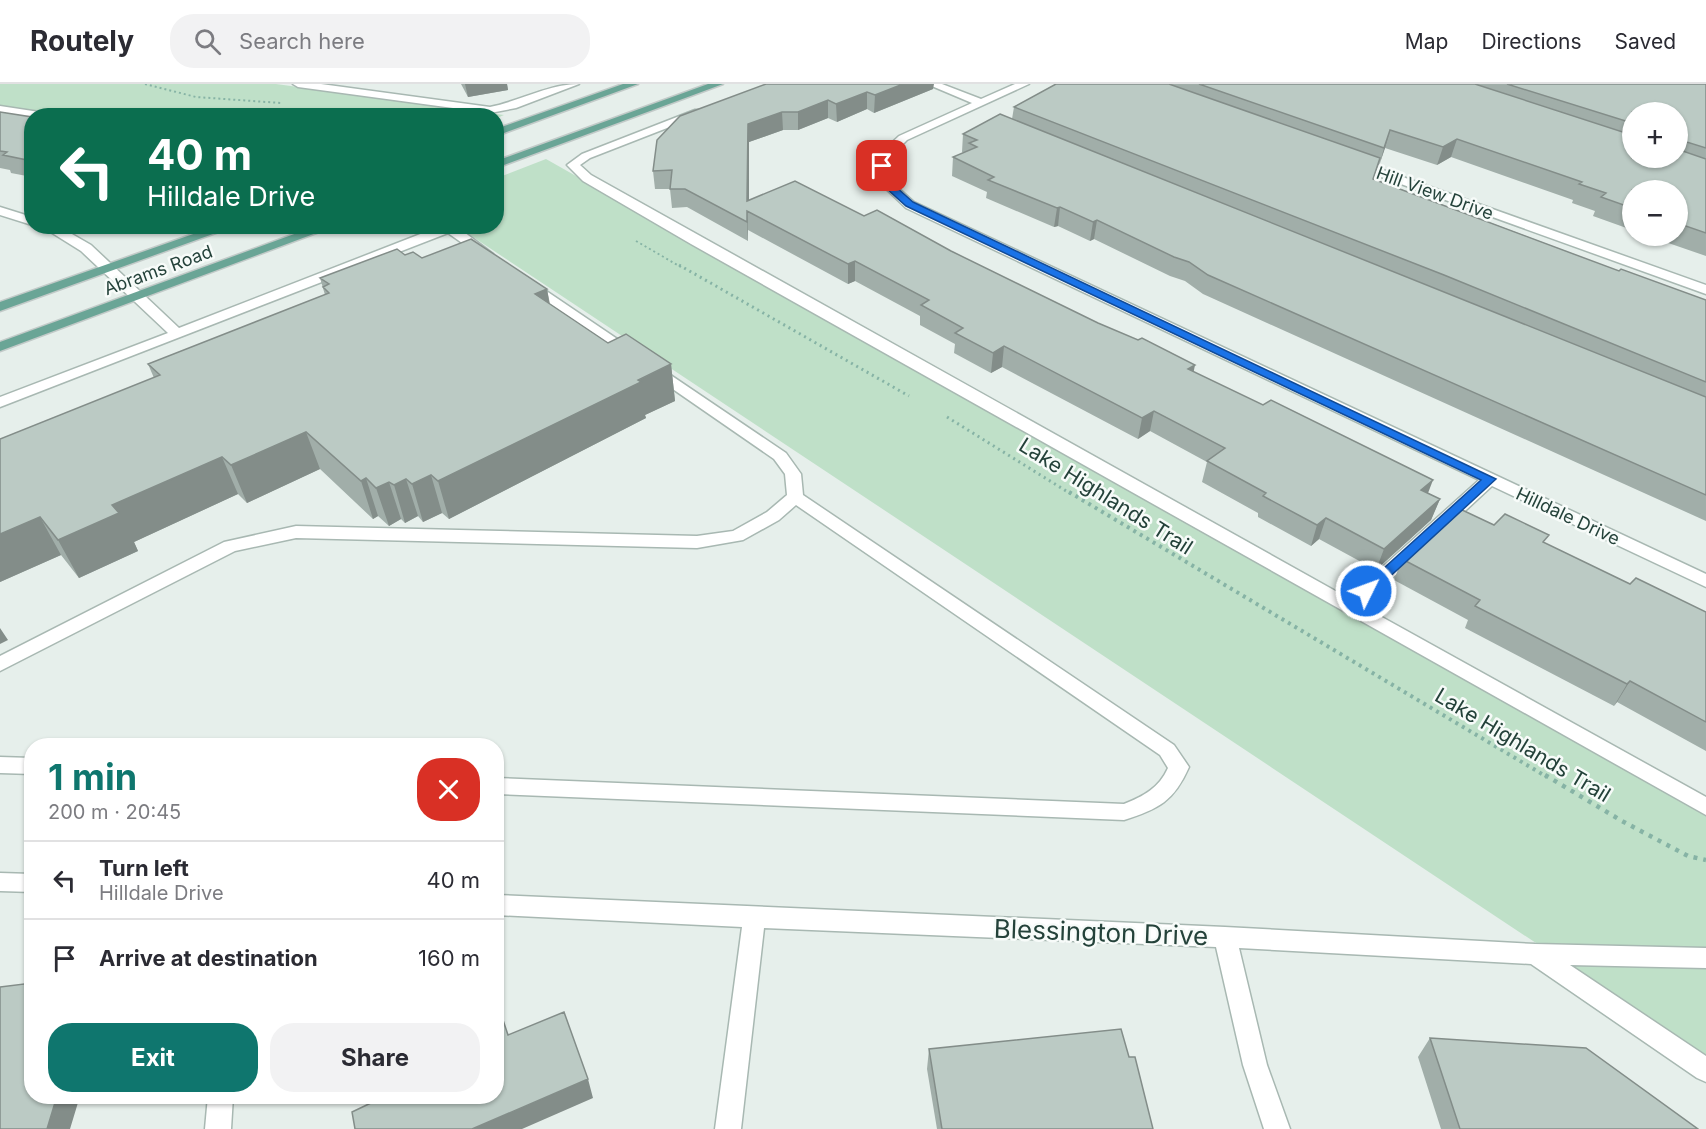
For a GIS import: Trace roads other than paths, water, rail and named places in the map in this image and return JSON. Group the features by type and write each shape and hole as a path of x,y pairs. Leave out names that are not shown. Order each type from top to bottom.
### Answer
{"main road":[{"path":"504,130 633,84"},
{"path":"504,162 718,84"},
{"name":"Abrams Road","path":"0,307 207,234"},
{"name":"Abrams Road","path":"0,346 307,234"}],"street":[{"path":"298,84 475,108"},
{"path":"501,108 574,84"},
{"path":"932,84 981,103"},
{"name":"Hilldale Drive","path":"1024,84 903,138 890,151 882,166 890,186 910,204 1706,582"},
{"path":"712,107 586,156 573,165 586,178 696,241 1706,807"},
{"path":"0,109 24,113"},
{"path":"964,111 985,120"},
{"name":"Hill View Drive","path":"1343,160 1706,290"},
{"path":"0,212 24,219"},
{"path":"64,234 109,269 177,334"},
{"path":"0,402 430,234"},
{"path":"458,234 498,262"},
{"path":"0,664 230,546 296,532 697,542 737,536 773,516 795,497 796,480 792,468 780,456 517,275"},
{"path":"1349,607 1490,479"},
{"path":"504,786 1124,812 1153,802 1172,783 1179,767 1167,750 795,497"},
{"path":"0,765 24,766"},
{"path":"0,882 24,883"},
{"name":"Blessington Drive","path":"504,905 1226,937 1535,954 1706,958"},
{"path":"728,1129 754,918"},
{"path":"1226,937 1255,1065 1277,1129"},
{"path":"1535,954 1706,1070"},
{"path":"218,1129 220,1104"}]}
